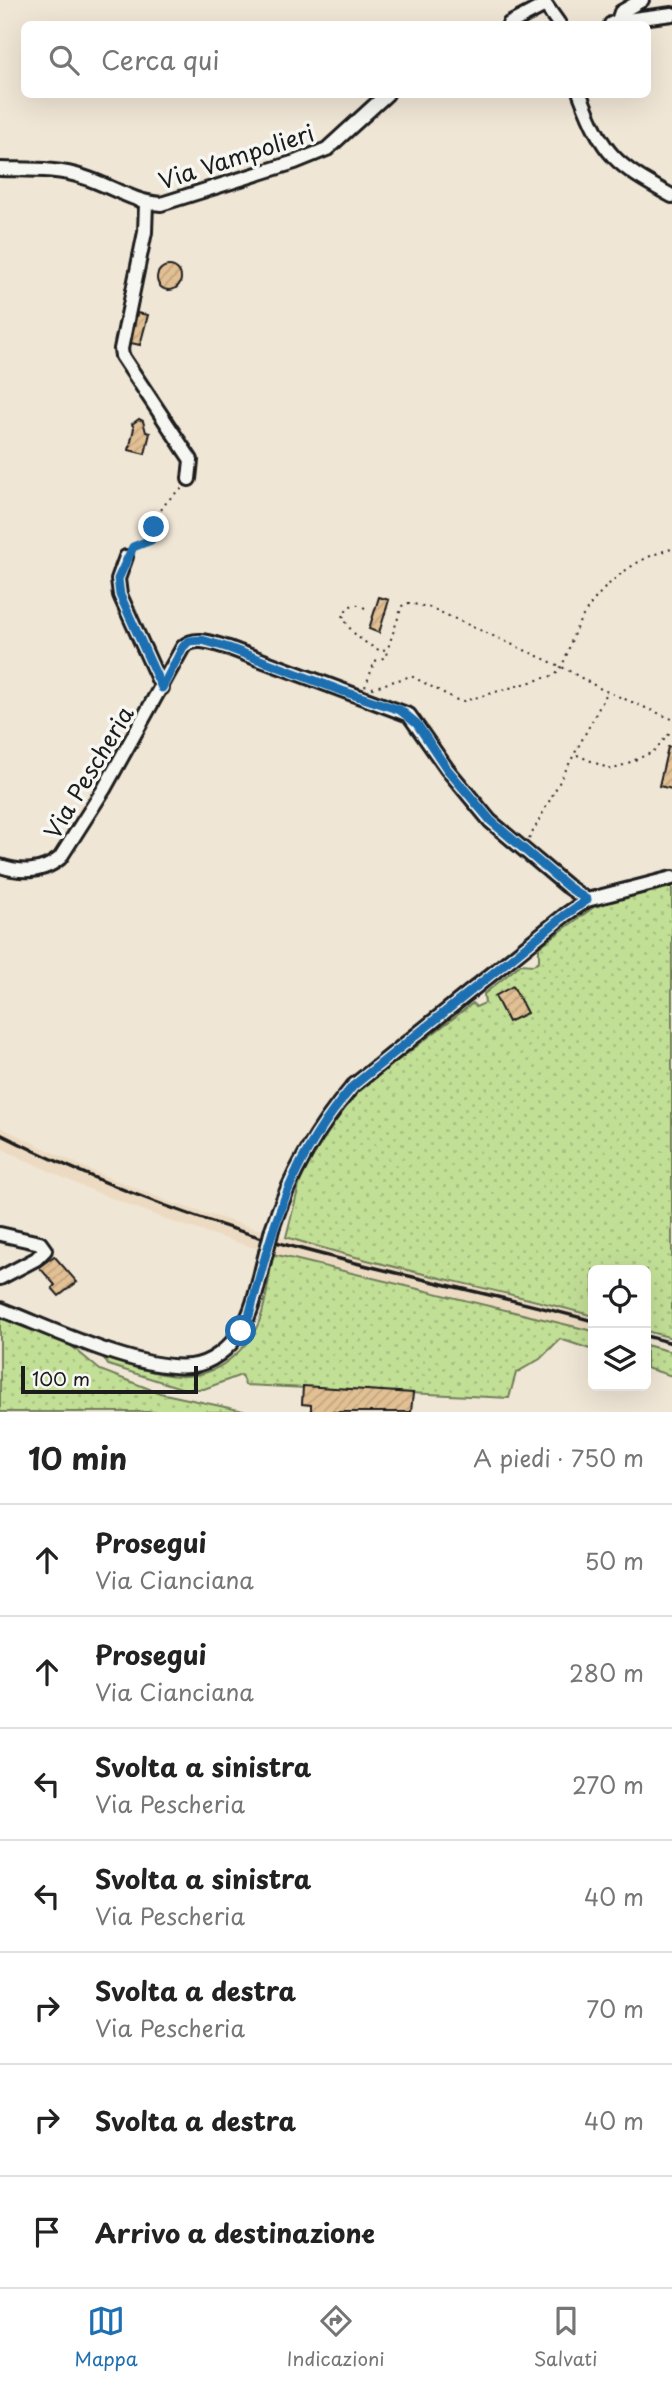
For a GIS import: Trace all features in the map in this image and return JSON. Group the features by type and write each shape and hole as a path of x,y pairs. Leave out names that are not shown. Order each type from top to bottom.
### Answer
{"street":[{"path":"615,21 621,12 642,0"},
{"path":"514,21 544,2 557,21"},
{"path":"627,21 672,14"},
{"name":"Via Vampolieri","path":"0,169 44,170 79,175 146,203 175,202 327,149 383,98"},
{"path":"582,98 608,152 633,174 672,196"},
{"path":"146,203 145,232 121,349 122,356 191,460 189,479"},
{"path":"127,557 118,579 120,595 162,688"},
{"name":"Via Pescheria","path":"0,866 12,871 27,872 51,866 61,858 104,789 183,647 189,641 202,640 400,710 417,724 447,769 491,821 587,900"},
{"path":"0,1309 147,1364 192,1366 217,1356 241,1331 249,1316 272,1229 294,1173 332,1110 353,1086 587,900 672,878"},
{"path":"0,1234 40,1243 45,1250 36,1259 0,1279"}],"path":[{"path":"127,557 133,547 151,540 164,505 172,495 184,488 189,479"},
{"path":"672,550 663,551 629,568 600,593 576,629 562,667 555,675 464,701 411,676 364,690 375,661 386,657 402,606 409,603 446,614 562,667 608,692 672,719"},
{"path":"365,608 356,604 348,607 343,615 346,625 366,644 381,651 388,648"},
{"path":"524,850 608,692"},
{"path":"576,754 612,770 625,767 653,752 672,731"}],"shaded area":[{"path":"0,1127 88,1169 173,1203 339,1254 588,1315 588,1330 273,1254 167,1220 81,1186 0,1148"}],"green space":[{"path":"672,887 672,1338 651,1332 651,1265 588,1265 588,1315 362,1259 286,1237 300,1182 313,1155 354,1094 473,1003 476,1007 485,1003 484,994 521,964 533,965 539,961 539,947 598,904"},
{"path":"273,1254 588,1330 588,1348 560,1339 540,1359 516,1373 509,1398 245,1385 241,1375 204,1389 184,1389 108,1365 102,1355 166,1375 198,1375 214,1370 247,1343 259,1322"},
{"path":"0,1318 68,1343 100,1370 160,1393 248,1412 0,1412"},
{"path":"651,1346 672,1352 672,1376 651,1370"}],"building":[{"path":"169,266 177,270 181,278 177,286 169,290 161,286 157,278 161,270"},
{"path":"137,313 148,315 140,345 131,343"},
{"path":"139,419 143,421 146,432 150,433 145,454 129,450 134,428 132,424"},
{"path":"379,597 389,600 379,633 369,629"},
{"path":"668,747 672,747 672,789 659,786"},
{"path":"513,986 527,1013 508,1022 495,996"},
{"path":"54,1256 77,1282 59,1296 52,1288 55,1285 39,1267"},
{"path":"303,1386 413,1393 411,1412 311,1412 311,1405 302,1404"}],"railway":[{"path":"0,1134 104,1182 246,1233 588,1320"},
{"path":"651,1337 672,1343"}],"route":[{"path":"154,527 155,534 151,540 133,547 118,579 120,595 162,688 183,647 189,641 202,640 400,710 417,724 429,746 491,821 587,900 353,1086 332,1110 305,1152 280,1204 249,1316 241,1331"}]}
